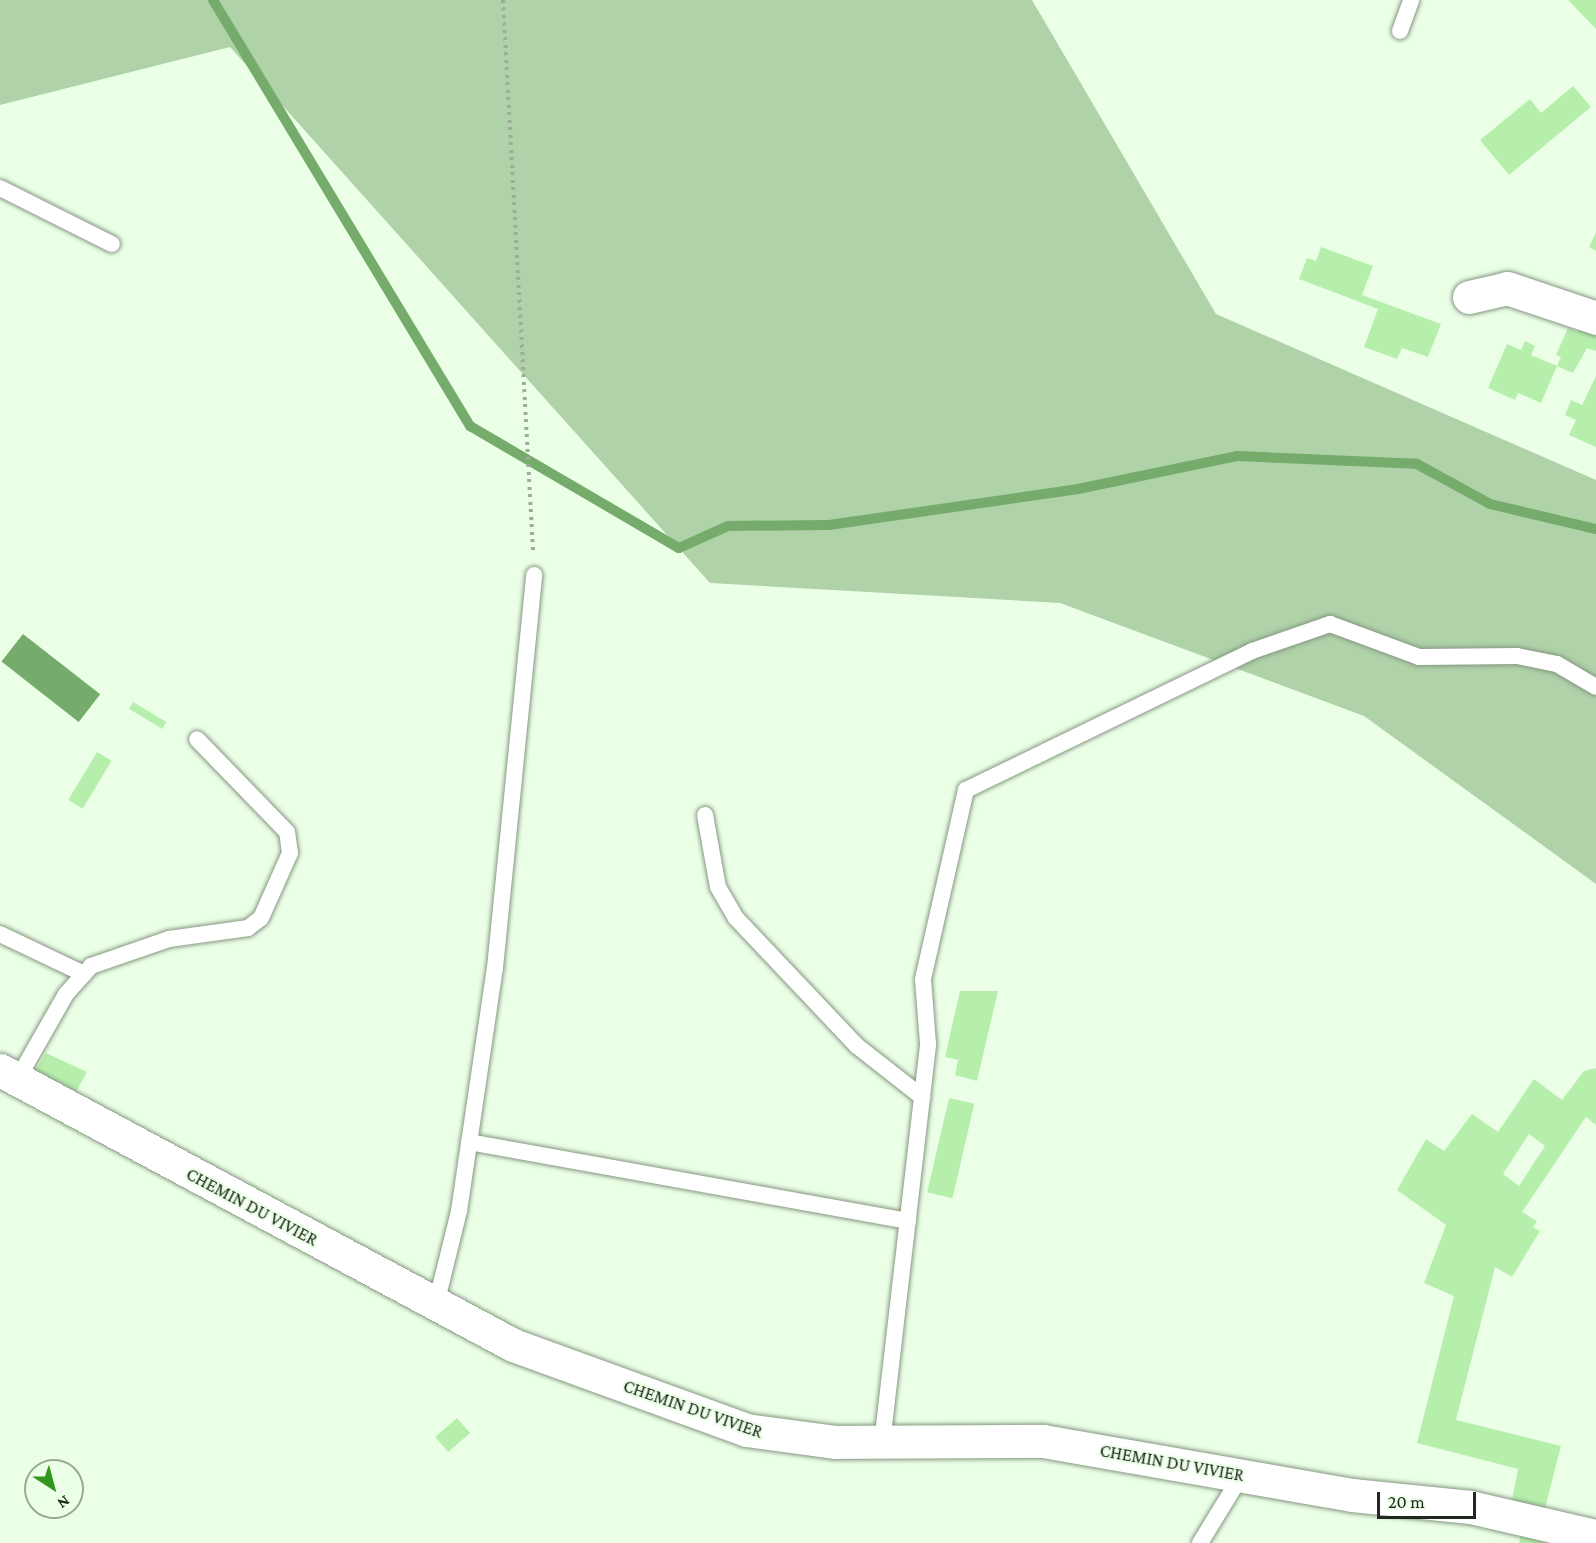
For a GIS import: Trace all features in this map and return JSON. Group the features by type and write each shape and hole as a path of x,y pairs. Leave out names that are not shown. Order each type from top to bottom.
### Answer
{"street":[{"path":"1468,297 1507,288 1596,318"},
{"name":"CHEMIN DU VIVIER","path":"8,1075 513,1345 746,1430 882,1443 1043,1441 1352,1495 1470,1507 1596,1536"}],"lane":[{"path":"1400,31 1411,0"},
{"path":"0,188 112,244"},
{"path":"436,1304 450,1260 495,969 534,575"},
{"path":"882,1443 928,1044 923,979 932,928 966,790 1252,651 1330,624 1419,657 1517,656 1557,664 1596,687"},
{"path":"8,1075 66,994 84,974 124,952 248,928 261,918 280,881 290,852 287,832 197,739"},
{"path":"705,815 718,887 735,918 857,1046 922,1098"},
{"path":"0,934 84,974"},
{"path":"469,1142 908,1221"},
{"path":"1200,1543 1241,1476"}],"path":[{"path":"503,0 534,575"}],"shaded area":[{"path":"0,0 1032,0 1216,314 1596,480 1596,884 1364,716 1060,603 710,583 230,47 0,105"},
{"path":"23,634 100,694 79,722 1,662"}],"building":[{"path":"1568,0 1596,0 1596,29"},
{"path":"1573,86 1591,107 1509,175 1480,140 1530,99 1541,113"},
{"path":"1596,232 1596,251 1589,247"},
{"path":"1321,247 1373,266 1362,295 1441,324 1428,357 1402,348 1397,359 1364,347 1378,309 1299,279 1307,258 1316,261"},
{"path":"1580,324 1596,333 1596,351 1587,348 1573,373 1557,366 1561,357 1556,355 1568,328 1577,332"},
{"path":"1525,341 1535,346 1531,355 1557,366 1541,403 1518,393 1515,400 1488,388 1507,344 1521,350"},
{"path":"1596,376 1596,447 1569,435 1576,420 1565,415 1571,400 1582,405"},
{"path":"133,702 166,722 162,729 129,709"},
{"path":"97,752 112,761 83,809 68,800"},
{"path":"960,991 998,991 977,1081 955,1075 958,1060 945,1057"},
{"path":"46,1053 87,1072 76,1092 36,1070"},
{"path":"1596,1068 1596,1125 1586,1117 1522,1212 1537,1221 1533,1227 1540,1231 1512,1277 1495,1267 1456,1420 1561,1446 1545,1508 1512,1500 1518,1469 1417,1443 1454,1296 1424,1283 1446,1225 1397,1190 1426,1139 1444,1151 1472,1114 1498,1132 1534,1079 1562,1100 1584,1071","holes":["1529,1134 1545,1146 1519,1186 1503,1174"]},
{"path":"949,1098 974,1104 953,1198 927,1193"},
{"path":"457,1418 470,1433 448,1452 435,1437"},
{"path":"1521,1534 1544,1539 1543,1543 1519,1543"}],"waterway":[{"path":"213,0 470,426 679,548 728,526 829,525 1078,489 1237,456 1417,464 1490,504 1596,529"}]}
